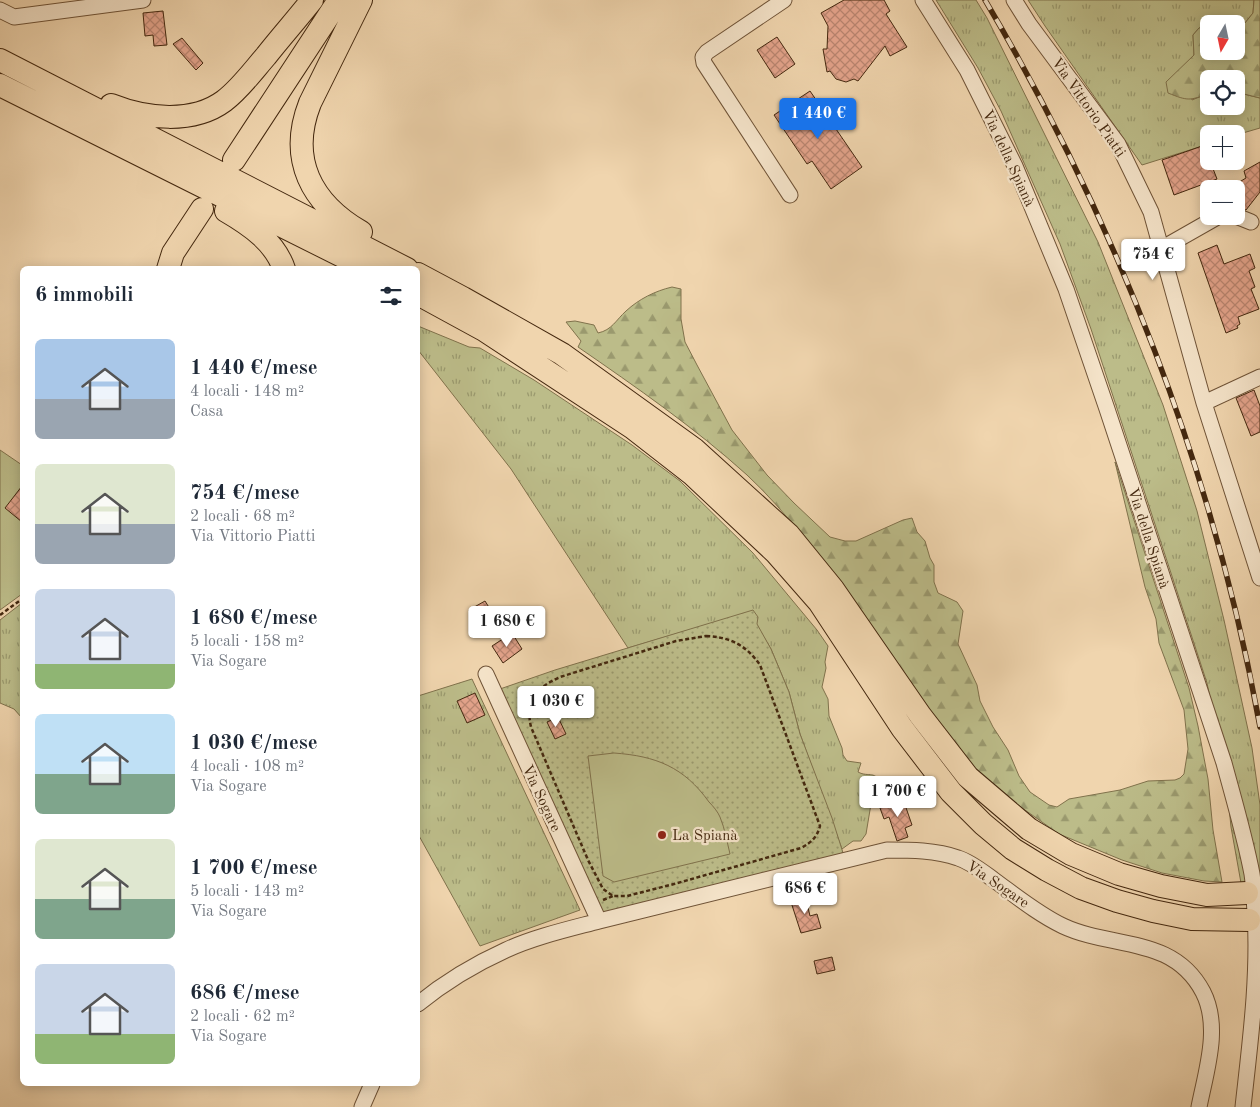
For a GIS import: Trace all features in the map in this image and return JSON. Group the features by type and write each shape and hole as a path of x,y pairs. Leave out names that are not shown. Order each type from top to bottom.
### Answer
{"highway":[{"path":"7,64 80,89 113,106 138,114 167,118 200,113 224,101 242,84 312,0"},
{"path":"234,160 339,0"},
{"path":"361,0 303,120 301,153 306,174 316,192 330,209 350,226 413,266"},
{"path":"7,64 401,266"},
{"path":"0,84 362,266"},
{"path":"68,119 241,220 270,243 282,260 283,266"},
{"path":"169,266 173,253 202,209"},
{"path":"420,271 463,298"},
{"path":"420,275 562,354 694,448 788,535 833,589 914,707 968,777 1029,829 1071,854 1119,874 1161,886 1207,894 1247,893"},
{"path":"420,295 484,330 633,428 692,474 782,560 819,602 902,728 946,785 990,830 1013,849 1081,888 1117,901 1192,919 1249,920"},
{"path":"420,309 475,336 633,428"}],"street":[{"path":"0,10 14,17 143,0"},
{"path":"784,0 707,52 703,57 704,63 790,195"},
{"name":"Via della Spianà","path":"923,0 967,70 1015,166 1066,289 1224,763 1239,815 1253,876 1256,934 1255,975 1244,1107"},
{"name":"Via Vittorio Piatti","path":"1014,0 1029,24 1118,144 1150,212 1204,403 1260,578"},
{"path":"1245,220 1251,222"},
{"path":"1161,249 1203,225"},
{"path":"1204,403 1260,377"},
{"name":"Via Sogare","path":"486,674 599,921"},
{"name":"Via Sogare","path":"420,1003 462,972 508,949 599,921 887,850 931,852 959,858 978,868 1043,914 1065,927 1151,948 1174,960 1192,974 1203,992 1211,1012 1211,1040 1199,1107"},
{"path":"362,1107 371,1086"}],"path":[{"path":"0,615 20,600"},
{"path":"706,636 732,640 743,646 760,665 820,826 818,834 811,842 801,848 627,896 613,896 603,889 588,860 531,727 528,716 530,702 547,683 560,677 676,641 706,636"}],"green space":[{"path":"936,0 976,0 987,18 1098,242 1163,405 1197,511 1224,620 1252,748 1260,805 1260,884 1241,883 1231,827 1226,777 1207,683 1091,329 1060,244 1001,111 978,68"},
{"path":"1028,0 1254,0 1253,13 1245,23 1245,15 1200,15 1200,28 1193,35 1194,55 1186,64 1192,100 1200,97 1200,115 1245,115 1245,94 1260,98 1260,128 1245,132 1245,125 1200,125 1200,147 1142,165"},
{"path":"1254,0 1260,0 1260,98 1245,94 1245,70 1200,70 1200,96 1193,99 1180,98 1168,93 1166,82 1194,55 1193,35 1199,28 1200,60 1245,60 1245,23 1253,13"},
{"path":"672,287 681,289 681,319 685,342 732,430 767,475 794,503 830,537 845,541 856,541 903,520 912,518 917,532 925,541 934,565 934,582 938,593 957,602 963,611 958,644 977,685 980,701 993,727 1008,750 1019,776 1030,792 1049,805 1057,807 1069,799 1120,790 1148,781 1175,780 1184,774 1188,749 1184,710 1159,643 1156,619 1145,587 1115,462 1189,688 1208,779 1213,830 1222,882 1204,881 1162,873 1122,860 1059,834 1008,798 977,771 953,743 829,571 776,505 747,475 686,424 578,347 581,341 566,322 575,321 594,325 598,333 603,332 642,299"},
{"path":"420,327 469,347 480,348 534,380 632,445 680,481 753,553 828,646 822,687 828,699 829,716 843,755 847,761 861,763 858,772 877,777 881,786 871,804 866,834 861,841 853,841 842,849 800,734 789,692 771,649 756,624 753,611 628,648 511,469 420,353"},
{"path":"0,450 20,464 20,595 0,610"},
{"path":"20,605 20,716 14,709 0,703 0,620"},
{"path":"753,610 758,617 757,624 771,649 789,692 800,734 832,818 844,856 601,913 500,689 555,670"},
{"path":"472,679 580,910 480,946 420,838 420,695"},
{"name":"La Spianà","path":"614,753 656,761 679,772 690,780 719,815 730,854 614,882 603,876 588,756"}],"building":[{"path":"844,0 884,0 890,11 886,14 907,47 890,56 885,46 858,81 854,79 846,82 836,79 830,71 827,72 823,49 827,49 828,26 821,13"},
{"path":"163,11 167,45 154,46 153,35 145,36 143,13"},
{"path":"777,37 795,64 775,78 757,50"},
{"path":"182,38 203,63 196,70 173,44"},
{"path":"810,91 862,167 831,189 812,161 807,164 774,115"},
{"path":"1200,147 1200,170 1214,170 1217,179 1200,180 1200,185 1174,195 1162,160"},
{"path":"1260,162 1260,192 1246,210 1245,180 1243,180 1246,178 1244,171"},
{"path":"1217,245 1224,264 1250,254 1255,268 1249,271 1255,287 1251,289 1259,309 1238,317 1240,324 1237,326 1238,328 1226,333 1198,253"},
{"path":"1254,390 1260,406 1260,432 1251,436 1236,398"},
{"path":"20,489 20,520 5,508"},
{"path":"485,601 495,617 479,627 469,610"},
{"path":"512,633 522,649 503,663 492,646"},
{"path":"475,693 485,715 467,723 457,701"},
{"path":"558,717 566,734 555,739 547,722"},
{"path":"903,799 912,825 905,828 908,837 897,841 889,817 884,819 880,808"},
{"path":"805,895 810,916 817,914 821,928 801,933 790,899"},
{"path":"832,957 835,970 817,974 814,961"}],"railway":[{"path":"985,0 1033,85 1077,172 1118,261 1155,351 1188,443 1216,537 1240,631 1260,727"}],"place":[{"name":"La Spianà","path":"662,835"}]}
